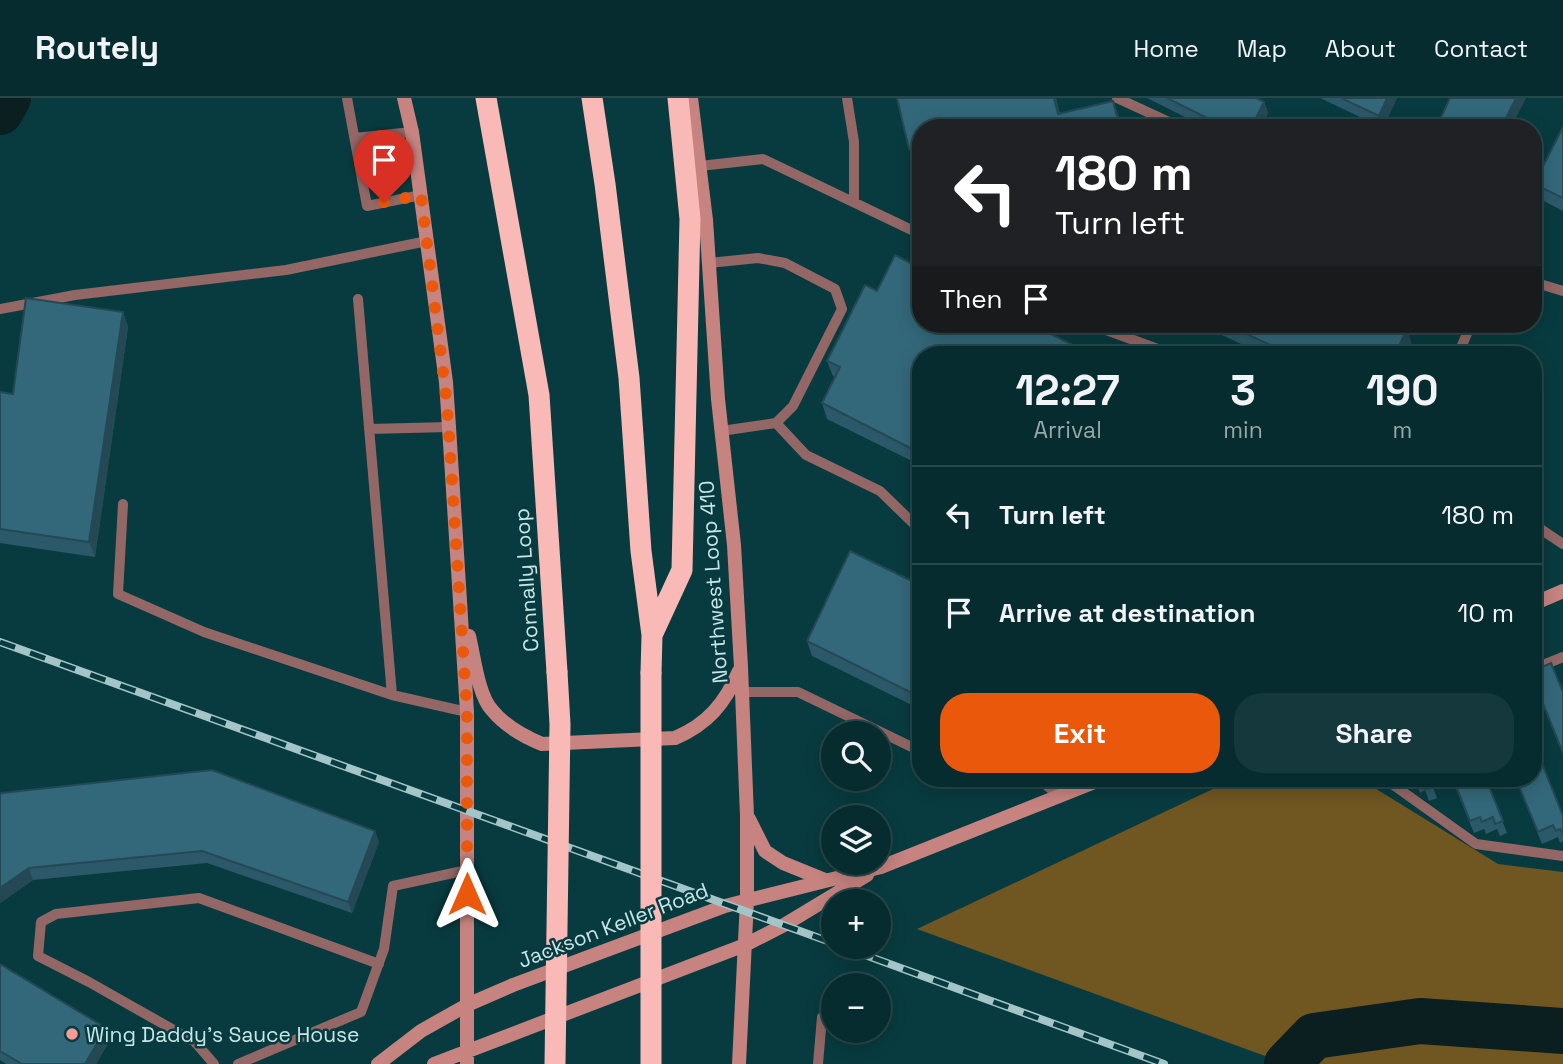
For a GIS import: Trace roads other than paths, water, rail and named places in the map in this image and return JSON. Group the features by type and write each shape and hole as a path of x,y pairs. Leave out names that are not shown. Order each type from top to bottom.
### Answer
{"highway":[{"name":"Connally Loop","path":"486,98 539,395 560,724 555,1064"},
{"path":"592,98 629,378 641,551 652,635 651,1064"},
{"path":"652,635 682,570 690,219 678,98"}],"main road":[{"path":"404,98 421,195 446,382 449,426 467,712 467,1058"},
{"name":"Northwest Loop 410","path":"691,98 700,166 721,431 734,545 741,667 747,816 747,900 739,1064"},
{"path":"1542,600 1563,591"},
{"path":"460,597 482,691 491,709 529,738 542,744 676,738 712,717 729,694 741,667"},
{"name":"Jackson Keller Road","path":"891,863 1082,787"},
{"path":"747,816 765,851 783,863 826,880"},
{"name":"Jackson Keller Road","path":"378,1064 421,1031 467,1005 551,971 725,906 847,875"},
{"name":"Jackson Keller Road","path":"434,1064 467,1058 745,945 868,875"}],"lane":[{"path":"347,98 367,205 421,195"},
{"path":"847,98 854,142 854,202"},
{"path":"1117,98 1162,119"},
{"path":"355,138 412,132"},
{"path":"700,166 763,159 912,230"},
{"path":"0,309 75,295 286,270 427,241"},
{"path":"709,262 758,258 785,262 835,289 842,309 793,406 776,424 721,431"},
{"path":"1542,285 1563,291"},
{"path":"358,299 392,695"},
{"path":"1114,333 1150,346"},
{"path":"776,424 806,455 880,491 912,522"},
{"path":"369,429 449,426"},
{"path":"123,504 118,594 204,632 392,695 467,712"},
{"path":"1542,530 1563,544"},
{"path":"1542,665 1563,657"},
{"path":"741,692 798,692 912,747"},
{"path":"1048,787 1059,796"},
{"path":"1396,787 1476,844 1563,856"},
{"path":"238,1064 361,1012 384,949 393,886 467,870"},
{"path":"214,1064 195,1042 37,956 41,922 56,914 199,898 379,964"},
{"path":"818,1064 821,1029"}],"waterway":[{"path":"0,112 8,98"},
{"path":"1287,1064 1314,1036 1420,1021 1563,1031"}],"railway":[{"path":"0,642 821,939"},
{"path":"876,959 1164,1064"}],"place":[{"name":"Wing Daddy’s Sauce House","path":"72,1034"}]}
